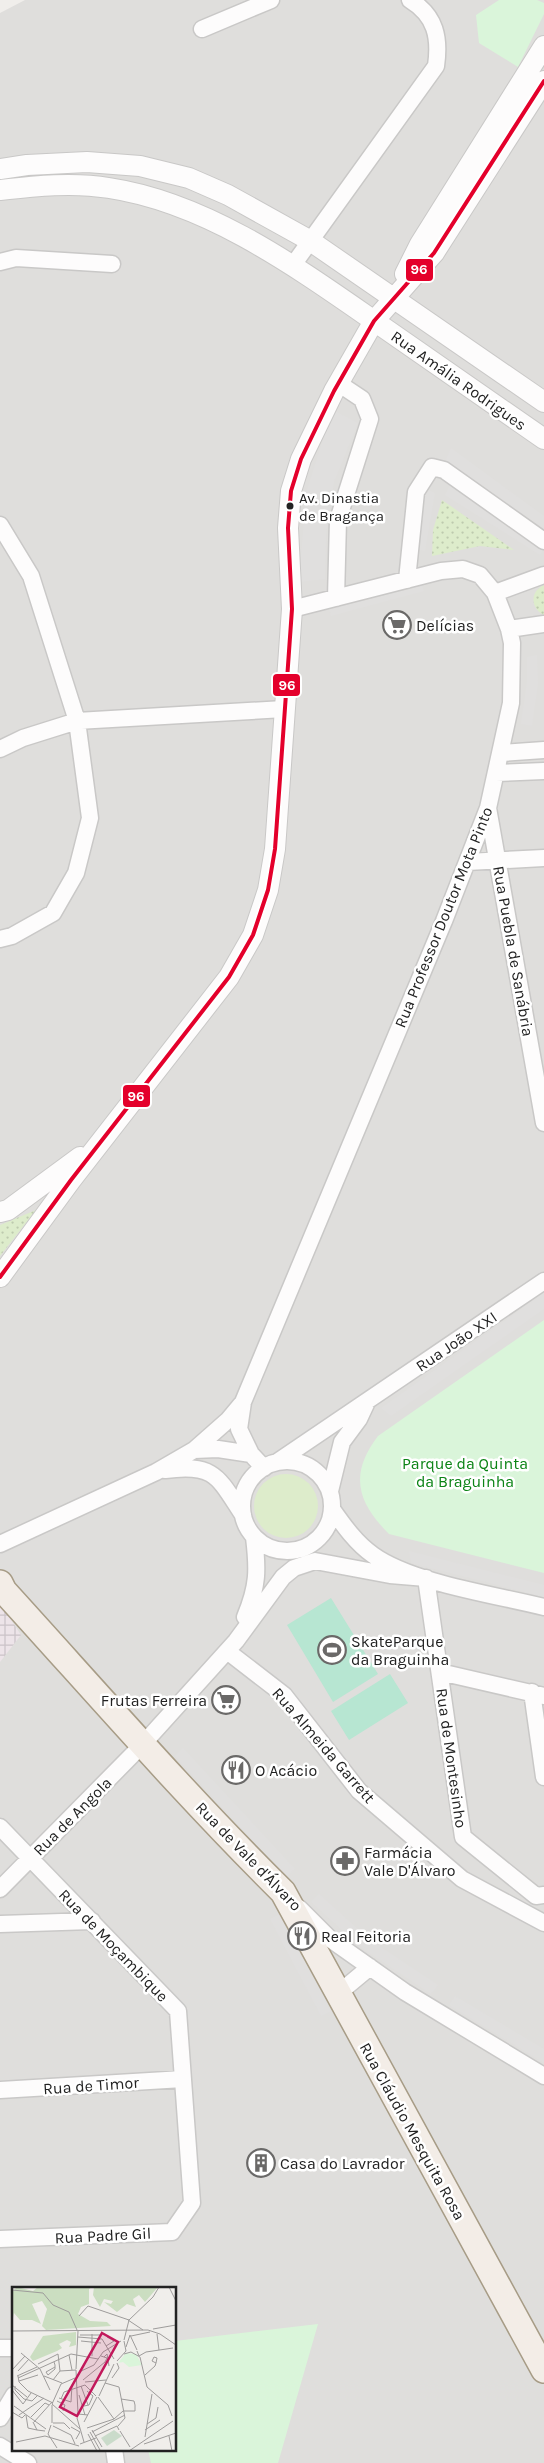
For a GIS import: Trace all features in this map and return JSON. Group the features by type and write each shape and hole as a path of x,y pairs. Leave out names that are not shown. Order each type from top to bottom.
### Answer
{"main road":[{"name":"Rua de Vale d'Álvaro","path":"0,1583 11,1598 143,1744 283,1892"},
{"name":"Rua Cláudio Mesquita Rosa","path":"283,1892 544,2370"}],"street":[{"path":"202,29 271,0"},
{"path":"293,265 309,240 436,66 439,44 435,28 420,6 410,0"},
{"path":"393,298 420,244 544,46"},
{"path":"0,1276 100,1142 229,977 253,935 268,890 275,849 292,610 288,528 291,491 301,459 338,383 374,321 434,253 544,81"},
{"name":"Rua Amália Rodrigues","path":"0,169 27,165 87,162 140,166 189,178 228,195 309,240 544,402"},
{"name":"Rua Amália Rodrigues","path":"0,190 51,184 109,188 173,205 203,217 293,265 544,439"},
{"path":"0,262 16,258 112,264"},
{"path":"336,598 338,520 370,419 362,399 338,383"},
{"path":"407,580 416,492 432,467 444,470 544,541"},
{"path":"0,525 31,576 77,721 90,818 76,873 53,913 12,936 0,939"},
{"name":"Rua Professor Doutor Mota Pinto","path":"250,1454 239,1429 243,1402 488,808 511,704 512,643 509,629 495,593 480,575 462,569 441,571 292,610"},
{"path":"495,593 544,575"},
{"path":"509,629 544,624"},
{"path":"0,749 23,738 77,721 284,709"},
{"path":"501,753 544,750"},
{"path":"496,773 544,771"},
{"name":"Rua Puebla de Sanábria","path":"488,808 544,1123"},
{"path":"467,862 544,858"},
{"path":"0,1212 8,1210 100,1142"},
{"name":"Rua João XXI","path":"270,1465 367,1402 544,1280"},
{"name":"Rua Professor Doutor Mota Pinto","path":"156,1472 194,1450 228,1420 243,1402"},
{"name":"Rua João XXI","path":"330,1491 342,1442 359,1419 367,1402"},
{"name":"Rua Professor Doutor Mota Pinto","path":"222,1483 218,1449 228,1420"},
{"path":"194,1450 218,1449 250,1454 270,1465"},
{"path":"243,1516 242,1502 246,1489 253,1477 270,1465 290,1461 303,1464 314,1470 324,1480 330,1491 332,1509 329,1522 322,1534 312,1543 300,1549 288,1551"},
{"path":"0,1544 156,1472 198,1468 210,1472 222,1483 254,1537 258,1569 254,1597 231,1646"},
{"path":"332,1509 350,1534 372,1554 391,1566 426,1578 544,1607"},
{"path":"254,1537 270,1547 288,1551 315,1562 390,1575 426,1578"},
{"path":"231,1646 283,1577 294,1568 315,1562"},
{"name":"Rua de Montesinho","path":"426,1578 463,1837 536,1896 544,1895"},
{"name":"Rua de Angola","path":"0,1889 143,1744 231,1646"},
{"name":"Rua Almeida Garrett","path":"231,1646 284,1694 359,1791 462,1879 544,1923"},
{"path":"440,1672 538,1694 544,1777"},
{"name":"Rua de Moçambique","path":"0,1827 178,2011 192,2203"},
{"name":"Rua de Vale d'Álvaro","path":"283,1892 330,1939 405,1992 544,2076"},
{"path":"0,1924 92,1921"},
{"path":"342,2000 346,1987 370,1967"},
{"name":"Rua de Timor","path":"0,2090 183,2079"},
{"name":"Rua Padre Gil","path":"0,2239 172,2232 192,2203"},
{"path":"0,2418 12,2398"},
{"path":"0,2446 28,2463"},
{"path":"114,2450 116,2463"}],"shaded area":[{"path":"25,0 544,0 544,2463 0,2463 0,13"},
{"path":"335,411 358,423 334,482 326,536 325,579 299,582 306,493 329,421"},
{"path":"451,448 544,516 544,549 540,555 445,495 451,483 445,462"},
{"path":"423,488 435,493 425,551 412,549"},
{"path":"422,586 424,591 331,616 329,609"},
{"path":"537,655 538,683 532,726 521,724 527,681 527,657"},
{"path":"544,1293 544,1309 391,1416 381,1408"},
{"path":"409,1551 544,1585 544,1597 411,1563"},
{"path":"0,1603 21,1635 0,1662"},
{"path":"183,1748 295,1869 286,1877 175,1756"},
{"path":"319,1894 370,1940 438,1985 431,1994 362,1948 311,1902"},
{"path":"280,1914 331,2011 321,2016 270,1919"},
{"path":"455,1996 544,2049 544,2063 449,2005"}],"green space":[{"path":"499,0 537,0 544,3 544,14 518,67 479,43 476,15"},
{"path":"442,500 514,550 480,546 432,556 433,530"},
{"path":"544,585 544,615 539,612 534,604 534,595"},
{"path":"36,1210 0,1256 0,1225"},
{"name":"Parque da Quinta da Braguinha","path":"544,1320 544,1573 389,1534 370,1511 361,1487 360,1475 363,1463 378,1436"},
{"path":"286,1474 304,1480 312,1488 318,1506 312,1524 304,1532 286,1538 268,1532 260,1524 254,1506 260,1488 268,1480"},
{"name":"SkateParque da Braguinha","path":"331,1598 378,1674 333,1702 287,1625"},
{"path":"390,1674 408,1703 349,1740 331,1711"},
{"path":"318,2324 278,2463 151,2463 148,2450 176,2450 176,2341"}],"transit line":[{"name":"96","path":"0,1277 71,1180 229,977 253,935 268,890 275,849 292,609 288,528 291,491 301,459 334,391 374,321 434,253 544,81"}],"place":[{"name":"Av. Dinastia de Bragança","path":"290,506"},
{"name":"Delícias","path":"397,625"},
{"name":"SkateParque da Braguinha","path":"332,1650"},
{"name":"Frutas Ferreira","path":"226,1700"},
{"name":"O Acácio","path":"236,1770"},
{"name":"Farmácia Vale D'Álvaro","path":"345,1861"},
{"name":"Real Feitoria","path":"302,1936"},
{"name":"Casa do Lavrador","path":"261,2163"}]}
